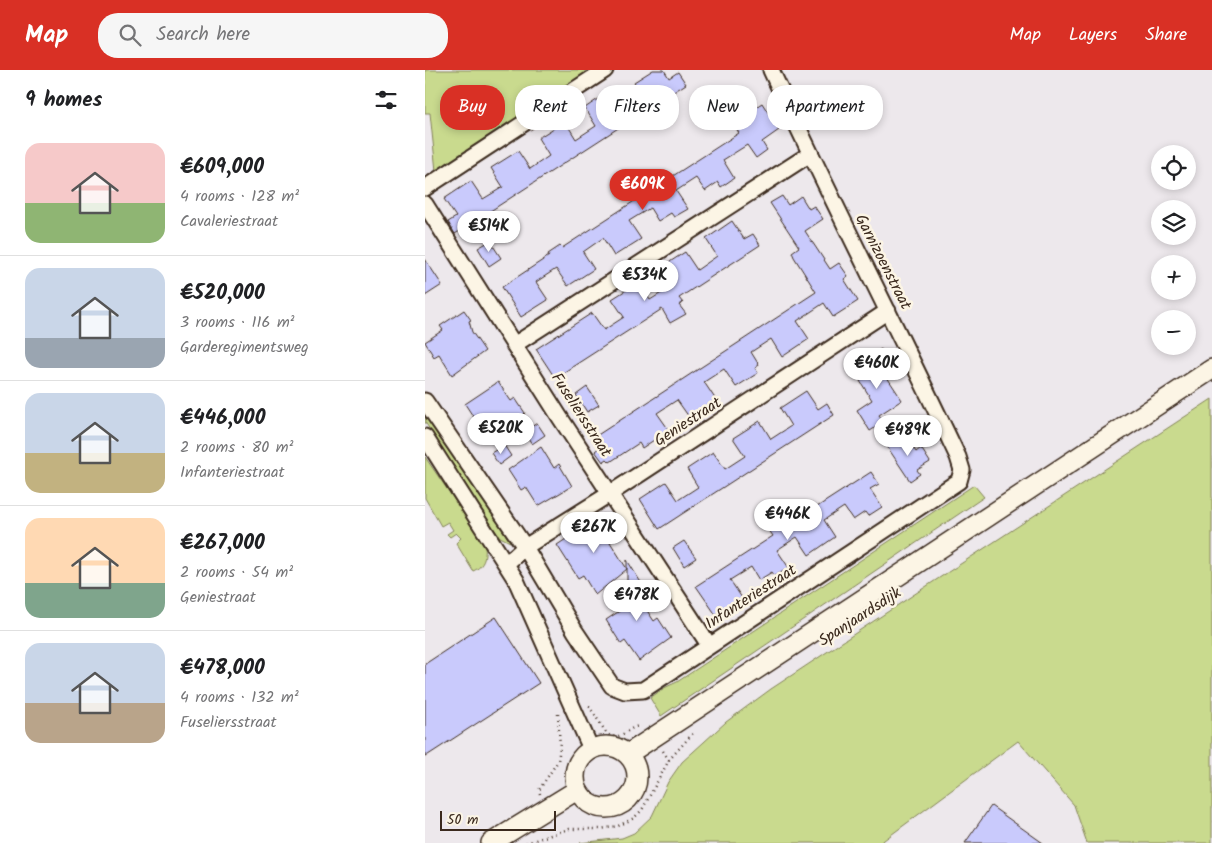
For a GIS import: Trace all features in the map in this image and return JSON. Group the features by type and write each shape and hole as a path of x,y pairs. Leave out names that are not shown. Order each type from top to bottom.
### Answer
{"street":[{"path":"425,188 605,70"},
{"name":"Garnizoenstraat","path":"771,70 810,154 954,448 962,470"},
{"path":"515,344 810,154"},
{"name":"Fuseliersstraat","path":"425,204 559,416 709,645"},
{"name":"Geniestraat","path":"507,563 525,547 611,493 888,311"},
{"name":"Spanjaardsdijk","path":"628,754 1212,369"},
{"path":"425,401 525,547"},
{"path":"425,437 507,563 591,749"},
{"name":"Infanteriestraat","path":"525,547 575,631 612,686 625,691 643,690 959,481 962,470"},
{"path":"600,746 620,748 628,754 635,764 637,776 635,788 629,799 619,806 607,808 584,800 577,790 575,781 578,762 591,749 600,746"},
{"path":"491,843 577,790"}],"path":[{"path":"546,809 539,790 558,761 560,747 558,712 563,688"},
{"path":"585,702 592,707 607,734 620,736 636,726 643,727 669,760"},
{"path":"526,843 569,829 601,829 618,826 633,818 642,810 669,760 699,726"}],"green space":[{"path":"425,70 584,70 587,74 570,85 515,85 515,121 505,128 505,85 440,85 440,130 502,130 436,171 430,113 425,113"},
{"path":"1212,399 1212,843 1087,843 1074,805 1018,741 880,843 580,843 622,838 634,833 652,816 668,782 682,762 726,722 771,689"},
{"path":"425,408 474,482 510,542 500,537 494,529 425,422"},
{"path":"425,457 485,544 484,560 473,571 456,543 461,538 456,533 450,537 447,534 453,530 448,522 441,526 425,498"},
{"path":"974,485 984,497 661,716 650,698"}],"building":[{"path":"653,70 664,70 669,78 678,72 686,84 679,89 679,85 636,85 634,82"},
{"path":"596,100 596,126 586,110 586,107"},
{"path":"762,103 767,111 767,130 779,130 762,142 767,150 756,158 747,145 723,160 734,178 721,187 718,182 705,191 696,178 676,191 688,209 674,217 671,213 658,221 650,208 629,221 641,239 614,256 603,238 583,252 594,269 568,286 556,269 536,282 548,300 521,317 502,287 549,256 548,254 560,246 562,248 739,133 737,130 757,130 757,106"},
{"path":"596,126 596,130 615,130 455,234 448,222 456,217 444,199 471,181 483,199 503,187 491,168 518,151 530,169 549,156 538,138 551,130 570,130 576,139"},
{"path":"782,196 788,205 801,196 809,209 814,206 823,219 805,231 830,269 839,263 848,276 844,279 858,301 833,317 824,303 797,321 809,339 782,357 771,339 751,352 759,365 755,368 758,373 736,387 724,369 704,382 716,400 689,417 677,400 657,413 669,430 642,448 639,443 610,462 607,459 603,462 595,451 600,447 593,438 816,292 792,252 799,247 770,203"},
{"path":"732,221 744,239 753,234 760,245 679,298 683,303 679,305 686,314 670,323 662,309 555,378 536,349 592,313 604,330 624,317 612,299 639,282 650,300 671,287 659,269 685,252 697,270 717,256 706,239"},
{"path":"490,241 501,258 489,266 478,248"},
{"path":"425,259 442,285 425,296"},
{"path":"464,310 471,320 469,321 472,332 485,351 452,375 439,354 434,357 425,342 443,330 440,326"},
{"path":"881,349 890,363 881,368 902,400 879,415 884,422 870,431 857,410 872,400 860,381 865,378 856,365"},
{"path":"498,382 511,401 515,398 525,413 497,443 482,421 478,424 465,404"},
{"path":"587,387 599,405 587,412 576,395"},
{"path":"806,391 818,409 827,403 834,415 659,529 640,499 666,482 678,500 698,487 687,469 713,452 725,469 745,456 733,438 760,421 771,439 791,426 780,408"},
{"path":"537,423 545,435 532,444 524,432"},
{"path":"904,434 916,452 921,448 930,462 917,470 920,474 910,481 886,445"},
{"path":"504,445 511,456 499,465 491,453"},
{"path":"541,447 554,468 559,464 572,486 538,506 526,487 521,490 508,470"},
{"path":"871,472 879,484 870,489 882,507 868,516 865,512 853,520 844,507 824,520 835,537 809,555 797,537 777,550 789,568 775,576 772,572 759,580 751,567 730,580 742,598 716,615 696,586 773,536 755,510 768,501 783,529"},
{"path":"604,514 617,536 610,542 627,569 595,595 583,575 578,578 557,545"},
{"path":"684,541 696,558 684,566 673,548"},
{"path":"627,560 645,589 636,594 654,621 658,618 671,638 639,661 625,641 621,644 606,620 627,606"},
{"path":"496,617 539,683 425,757 425,664"},
{"path":"991,806 1019,826 1043,843 965,843"}]}
